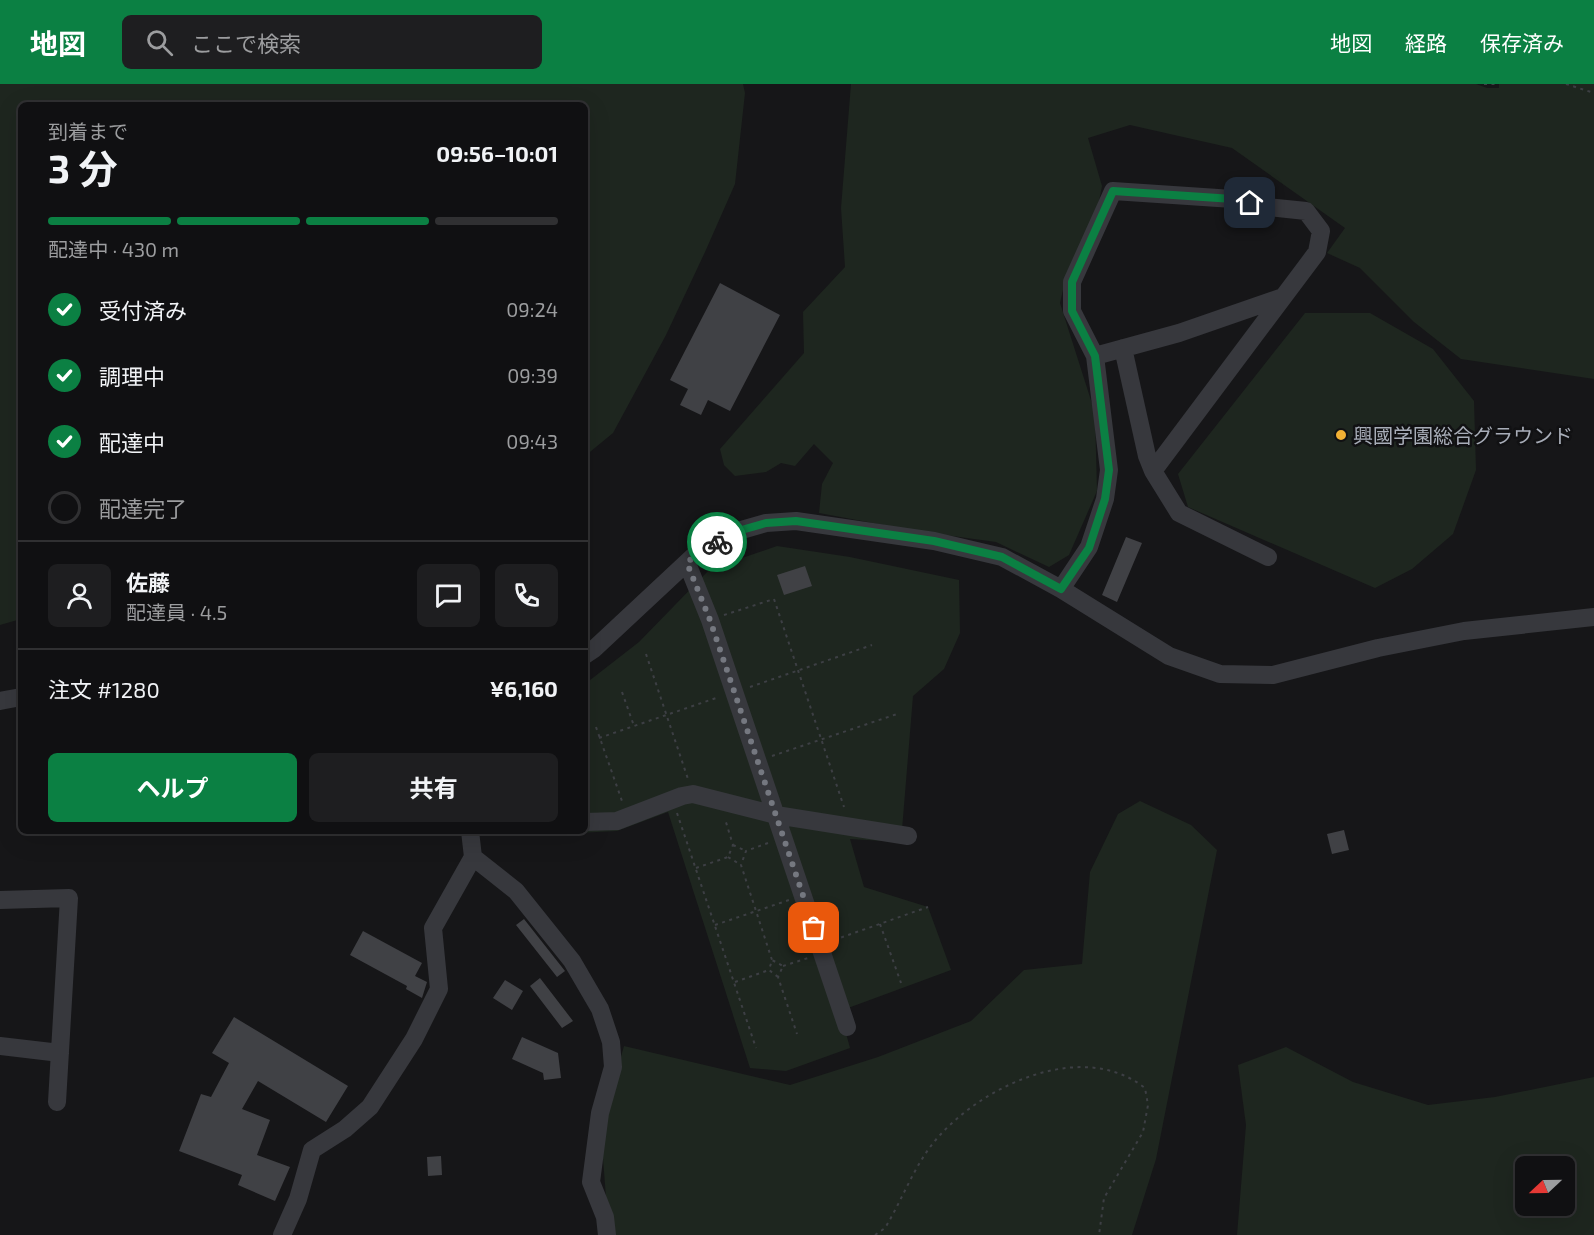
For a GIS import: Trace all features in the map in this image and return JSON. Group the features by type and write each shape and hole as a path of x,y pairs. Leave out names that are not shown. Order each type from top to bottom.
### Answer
{"street":[{"path":"1061,589 1089,548 1105,499 1109,470 1095,356 1072,311 1072,282 1113,191 1233,199 1306,211 1321,231 1317,252 1153,471"},
{"path":"1095,356 1179,333 1283,297"},
{"path":"1123,348 1147,456 1153,471 1179,513 1268,557"},
{"path":"588,653 699,551 738,531 766,523 796,521 934,541 1002,557 1061,589 1169,656 1220,674 1274,675 1378,648 1464,631 1594,617"},
{"path":"687,563 710,620 847,1028"},
{"path":"0,701 18,698"},
{"path":"588,822 617,821 673,799 693,794 776,815 908,836"},
{"path":"282,1235 298,1199 312,1150 345,1128 370,1107 414,1039 440,989 434,928 472,857 470,834"},
{"path":"472,857 516,891 572,961 600,1009 611,1042 613,1067 600,1113 591,1182 605,1217 607,1235"},
{"path":"0,900 69,898 57,1102"},
{"path":"0,1046 60,1053"}],"path":[{"path":"1484,84 1499,84"},
{"path":"1566,84 1594,93"},
{"path":"710,620 774,598 844,807"},
{"path":"646,654 693,794"},
{"path":"622,692 634,726"},
{"path":"758,761 897,714"},
{"path":"596,727 627,817"},
{"path":"673,799 756,1048"},
{"path":"719,801 733,845 728,858"},
{"path":"733,845 746,850 784,838"},
{"path":"746,850 741,865 772,960 769,970"},
{"path":"696,868 728,858 741,865"},
{"path":"715,925 803,895"},
{"path":"778,977 783,966 880,924 928,907"},
{"path":"880,924 901,983"},
{"path":"772,960 783,966"},
{"path":"734,982 769,970"},
{"path":"769,970 778,977 797,1034"},
{"path":"875,1235 885,1228 920,1162 933,1143 966,1111 1005,1086 1042,1073 1087,1065 1130,1076 1145,1088 1148,1105 1143,1132 1104,1198 1099,1235"}],"shaded area":[{"path":"0,84 743,84 745,93 735,184 666,335 613,433 588,454 588,102 18,102 18,620 0,625"},
{"path":"851,84 1476,84 1487,88 1499,88 1499,84 1594,84 1594,379 1461,359 1414,322 1360,268 1327,253 1345,228 1232,148 1130,125 1088,138 1102,186 1096,216 1065,281 1060,303 1095,413 1097,491 1069,555 1049,567 996,542 916,531 819,513 822,484 833,463 814,444 795,466 781,463 766,472 735,476 724,465 720,449 804,353 803,312 845,267 841,208"},
{"name":"興國学園総合グラウンド","path":"1305,313 1370,313 1433,349 1474,401 1476,470 1453,534 1412,569 1375,588 1188,507 1178,474"},
{"path":"777,546 850,557 959,580 960,633 944,669 913,696 901,842 850,839 864,887 928,907 951,970 840,1011 850,1048 786,1071 750,1068 668,812 617,831 588,832 588,682 639,642 710,569"},
{"path":"1140,801 1191,825 1217,850 1156,1159 1132,1235 609,1235 602,1146 612,1089 624,1046 790,1085 878,1057 971,1021 1024,970 1082,964 1090,872 1118,814"},
{"path":"1286,1047 1353,1082 1428,1105 1495,1097 1594,1077 1594,1235 1237,1235 1246,1125 1238,1065"}],"building":[{"path":"720,283 780,315 730,411 708,400 701,415 680,405 688,389 670,380"},
{"path":"1126,537 1142,543 1117,602 1102,595"},
{"path":"805,566 812,586 784,595 777,575"},
{"path":"1344,830 1349,850 1332,854 1327,834"},
{"path":"524,919 565,971 557,977 516,925"},
{"path":"363,931 422,963 415,976 427,982 422,998 406,989 407,986 350,955"},
{"path":"540,978 573,1021 562,1028 530,986"},
{"path":"505,980 523,991 512,1010 493,998"},
{"path":"234,1017 348,1086 326,1122 258,1081 242,1109 270,1120 257,1155 290,1167 275,1201 238,1185 242,1175 179,1151 201,1094 211,1097 229,1063 212,1053"},
{"path":"522,1037 558,1053 561,1078 544,1080 543,1073 512,1059"},
{"path":"441,1156 442,1175 428,1176 427,1157"}],"way so far":[{"path":"717,542 699,551 687,563 710,620 814,928"}],"place":[{"name":"興國学園総合グラウンド","path":"1341,435"}],"route":[{"path":"717,542 738,531 766,523 796,521 934,541 1002,557 1061,589 1089,548 1105,499 1109,470 1095,356 1072,311 1072,282 1113,191 1233,199 1250,203"}]}
